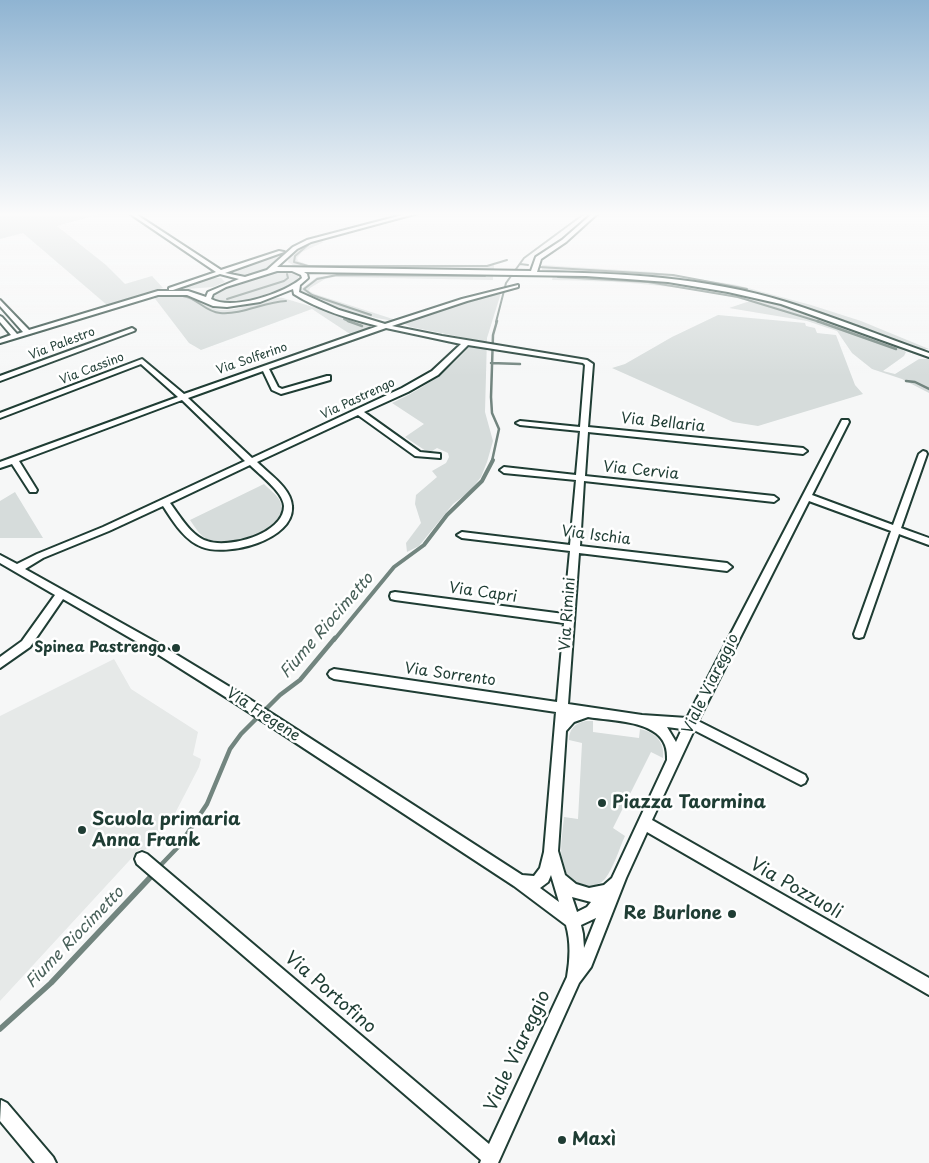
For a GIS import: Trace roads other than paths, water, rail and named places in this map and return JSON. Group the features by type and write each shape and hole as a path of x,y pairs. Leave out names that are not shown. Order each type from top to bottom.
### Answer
{"street":[{"path":"214,267 224,274 247,278"},
{"path":"171,288 244,267"},
{"path":"293,267 304,274 304,281"},
{"path":"534,273 536,267"},
{"path":"208,300 210,293 224,286 270,270 510,272 633,276 728,290 811,312 929,354"},
{"path":"0,341 158,293 184,292 208,300 215,306 230,307 266,297 318,275 345,270"},
{"path":"224,274 227,283 224,286"},
{"path":"297,285 296,293 311,301"},
{"name":"Via Solferino","path":"0,465 182,396 358,335 384,324 433,308 516,286"},
{"path":"266,297 286,296 311,301 384,324 467,342"},
{"path":"0,302 28,333"},
{"path":"0,318 16,337"},
{"name":"Via Palestro","path":"0,379 132,330"},
{"name":"Via Rimini","path":"467,342 579,360 589,364 573,548 551,851 573,921 578,948 574,978"},
{"name":"Via Pastrengo","path":"17,569 40,556 106,529 250,463 425,379 448,362 467,342"},
{"name":"Via Cassino","path":"0,416 142,361 182,396"},
{"path":"265,368 275,388 281,392 327,378"},
{"path":"164,502 192,535 206,546 229,548 242,546 265,536 285,518 289,501 284,493 250,463 182,396"},
{"path":"358,412 418,454 437,456"},
{"name":"Viale Viareggio","path":"490,1160 574,978 586,962 602,926 620,875 690,724 845,422"},
{"name":"Via Bellaria","path":"520,423 803,451"},
{"path":"859,634 923,454"},
{"path":"14,460 33,490"},
{"name":"Via Cervia","path":"504,470 774,499"},
{"path":"806,496 929,542"},
{"name":"Via Ischia","path":"462,535 727,567"},
{"name":"Via Fregene","path":"0,559 155,647 252,707 519,881 573,921"},
{"path":"0,662 26,644 60,594"},
{"name":"Via Capri","path":"395,596 568,619"},
{"name":"Via Sorrento","path":"334,674 561,706"},
{"path":"561,706 642,720 690,724 801,779"},
{"path":"559,732 563,724 573,716 593,712"},
{"path":"642,720 659,727 671,741 674,757 672,765"},
{"name":"Via Pozzuoli","path":"644,823 929,987"},
{"path":"519,881 530,884 542,879 545,875 551,851"},
{"name":"Via Portofino","path":"144,861 490,1160"},
{"path":"558,875 569,888 585,896 593,896 608,891"},
{"name":"Viale Viareggio","path":"573,921 592,912 620,875"},
{"path":"1,1109 47,1163"}],"waterway":[{"name":"Fiume Riocimetto","path":"496,322 506,283 517,267"},
{"path":"544,267 673,275 747,289"},
{"path":"227,299 284,281 288,278 287,274"},
{"path":"371,315 312,295 304,289 317,279 337,275 485,276"},
{"path":"558,277 648,282 738,297 819,322"},
{"path":"169,295 187,297 220,313 236,312 286,301"},
{"path":"344,319 351,322"},
{"path":"348,321 362,326"},
{"name":"Fiume Riocimetto","path":"492,363 493,335 497,321"},
{"path":"819,322 896,349"},
{"name":"Fiume Riocimetto","path":"492,363 492,413 499,429 492,461"},
{"path":"492,363 520,364"},
{"path":"906,381 915,382 929,389"},
{"name":"Fiume Riocimetto","path":"334,640 394,567 424,545 447,515 482,481 493,460"},
{"name":"Fiume Riocimetto","path":"157,869 179,846 207,804 230,749 241,734 280,695 300,680 335,638"},
{"name":"Fiume Riocimetto","path":"0,1029 51,983 159,868"}],"place":[{"name":"Spinea Pastrengo","path":"176,648"},
{"name":"Piazza Taormina","path":"602,803"},
{"name":"Scuola primaria Anna Frank","path":"82,830"},
{"name":"Re Burlone","path":"732,914"},
{"name":"Maxì","path":"562,1140"}]}
